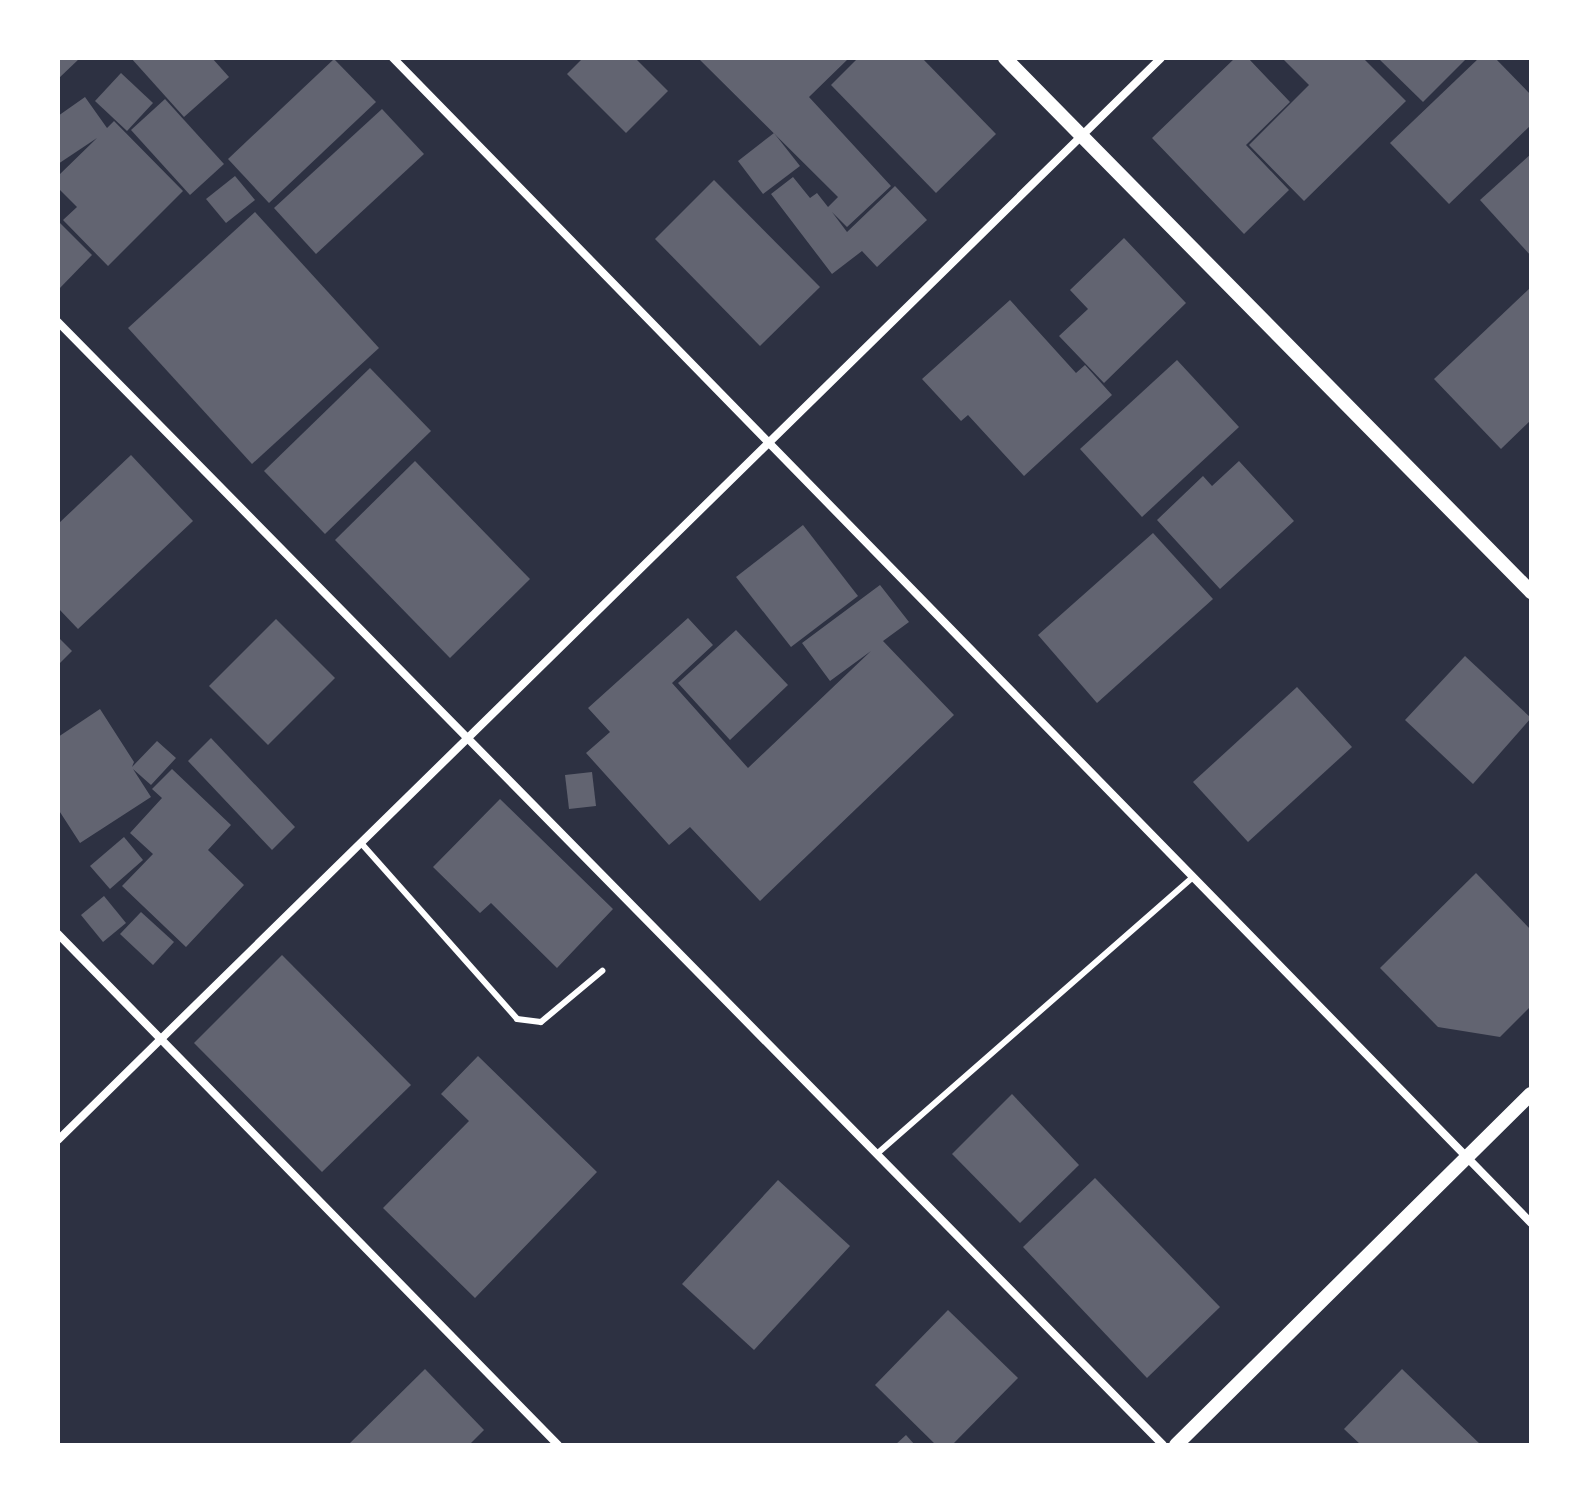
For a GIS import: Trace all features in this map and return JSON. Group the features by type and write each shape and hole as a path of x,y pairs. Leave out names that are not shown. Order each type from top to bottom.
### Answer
{"street":[{"path":"393,58 1531,1223"},
{"path":"1005,58 1531,592"},
{"path":"58,1140 1161,58"},
{"path":"58,322 467,739 879,1152 1163,1445"},
{"path":"58,934 558,1445"},
{"path":"1176,1445 1531,1094"}],"lane":[{"path":"361,843 517,1019 541,1022 602,971"},
{"path":"879,1152 1193,877"}],"building":[{"path":"58,58 80,58 58,79"},
{"path":"131,58 212,58 229,77 184,117"},
{"path":"583,58 635,58 668,91 626,133 567,74"},
{"path":"849,58 809,97 891,186 847,227 832,212 847,232 895,186 927,220 877,267 862,251 832,274 771,194 793,177 810,198 817,193 828,207 838,197 699,59"},
{"path":"858,58 922,58 996,134 936,193 831,85"},
{"path":"1235,58 1248,58 1290,102 1246,145 1289,190 1244,234 1152,138"},
{"path":"1282,58 1363,58 1406,101 1304,201 1249,145 1309,85"},
{"path":"1378,58 1467,58 1423,102"},
{"path":"1479,58 1495,58 1531,95 1531,125 1449,204 1390,143"},
{"path":"334,59 376,102 269,203 228,159"},
{"path":"121,73 153,103 127,131 95,101"},
{"path":"85,97 107,128 114,121 183,191 108,266 63,220 77,207 58,188 58,176 97,138 58,164 58,116"},
{"path":"165,99 224,164 190,195 131,130"},
{"path":"382,109 424,154 316,254 274,208"},
{"path":"774,133 800,166 763,194 738,161"},
{"path":"1531,154 1531,256 1480,200"},
{"path":"235,176 255,200 226,223 206,199"},
{"path":"714,180 820,287 760,346 655,239"},
{"path":"255,212 379,348 252,464 128,328"},
{"path":"58,221 92,255 58,290"},
{"path":"1124,238 1186,303 1104,383 1059,336 1088,309 1070,290"},
{"path":"1531,287 1531,420 1501,449 1434,379"},
{"path":"1010,300 1076,373 1085,365 1112,395 1024,476 968,415 961,421 922,379"},
{"path":"1177,360 1239,427 1142,517 1080,449"},
{"path":"370,368 431,431 325,534 264,471"},
{"path":"131,455 193,521 78,629 58,608 58,524"},
{"path":"415,461 530,579 450,658 335,540"},
{"path":"1239,461 1294,521 1220,589 1157,520 1203,476 1212,486"},
{"path":"803,525 858,596 791,647 736,577"},
{"path":"1153,533 1213,599 1097,703 1038,635"},
{"path":"880,585 909,622 883,641 954,715 760,901 690,827 669,845 586,753 610,732 588,708 688,618 713,645 672,683 748,768 871,651 830,681 802,643"},
{"path":"276,619 335,678 268,745 209,686"},
{"path":"736,630 788,685 730,740 678,683"},
{"path":"58,637 72,651 58,665"},
{"path":"1465,656 1531,718 1473,784 1405,720"},
{"path":"1297,687 1352,747 1248,842 1193,782"},
{"path":"100,709 134,762 132,767 157,741 176,758 151,785 133,769 151,797 80,843 58,809 58,737"},
{"path":"211,738 295,827 272,850 188,761"},
{"path":"172,769 231,825 208,850 244,885 186,947 122,886 153,854 130,833 162,798 152,789"},
{"path":"592,772 596,806 569,809 565,775"},
{"path":"500,799 613,909 557,968 491,903 480,913 433,867"},
{"path":"124,837 143,860 110,889 90,866"},
{"path":"1476,873 1531,930 1531,1006 1500,1037 1438,1027 1380,968"},
{"path":"104,896 126,923 103,942 81,915"},
{"path":"141,912 174,942 153,965 120,934"},
{"path":"282,955 411,1085 322,1172 194,1043"},
{"path":"478,1056 597,1172 475,1298 383,1208 469,1121 441,1094"},
{"path":"1012,1094 1079,1165 1020,1223 952,1154"},
{"path":"1095,1178 1220,1307 1147,1378 1023,1247"},
{"path":"778,1180 850,1246 754,1350 682,1284"},
{"path":"948,1310 1018,1378 952,1445 936,1445 875,1385"},
{"path":"425,1369 484,1430 469,1445 348,1445"},
{"path":"1402,1369 1481,1445 1361,1445 1344,1429"},
{"path":"906,1435 915,1445 895,1445"}]}
